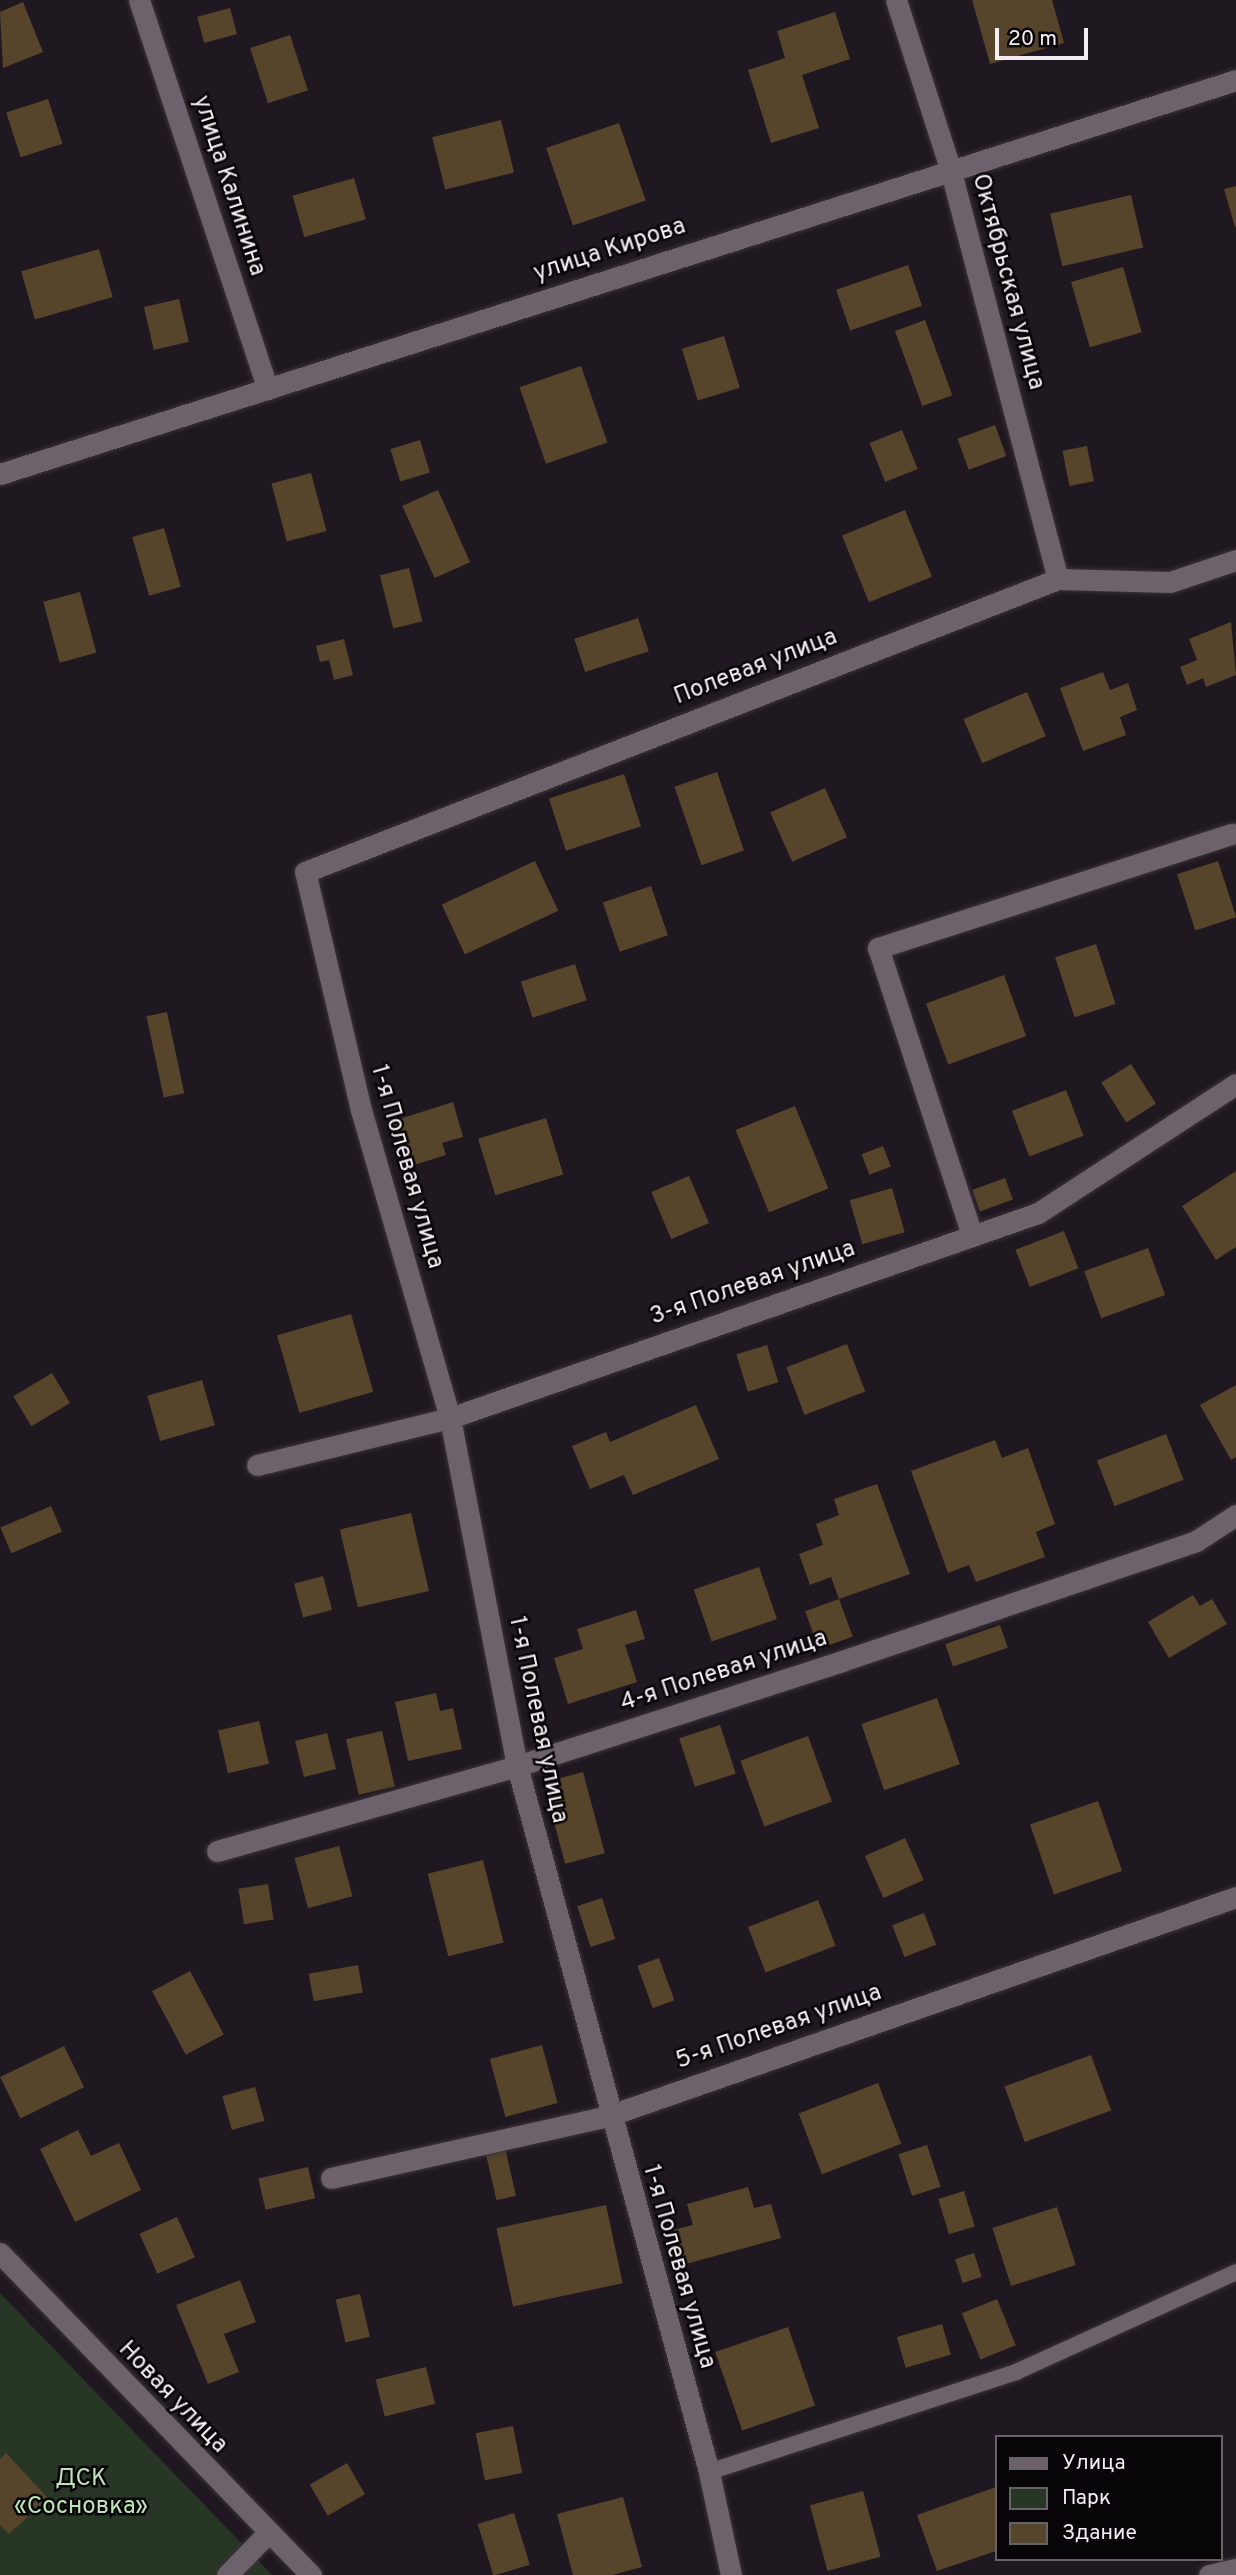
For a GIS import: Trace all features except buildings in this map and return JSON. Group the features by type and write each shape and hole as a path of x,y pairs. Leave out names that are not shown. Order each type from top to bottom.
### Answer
{"street":[{"name":"улица Калинина","path":"139,0 268,389"},
{"name":"Октябрьская улица","path":"896,0 950,168 1058,579"},
{"name":"улица Кирова","path":"0,474 950,168 1236,80"},
{"name":"Полевая улица","path":"304,872 1058,579 1170,582 1236,560"},
{"path":"972,1235 878,948 1232,834"},
{"name":"1-я Полевая улица","path":"304,872 361,1110 450,1418 517,1766 608,2116 709,2472 731,2575"},
{"name":"3-я Полевая улица","path":"257,1465 450,1418 1038,1213 1236,1084"},
{"name":"4-я Полевая улица","path":"217,1851 517,1766 1196,1541 1236,1515"},
{"name":"5-я Полевая улица","path":"331,2178 608,2116 1236,1897"},
{"name":"Новая улица","path":"0,2253 267,2534 311,2575"},
{"path":"227,2575 267,2534"},
{"path":"1209,2575 1236,2569"}],"lane":[{"path":"709,2472 1016,2372 1236,2272"}],"green space":[{"name":"ДСК «Сосновка»","path":"1,2294 272,2575 0,2575"}]}
